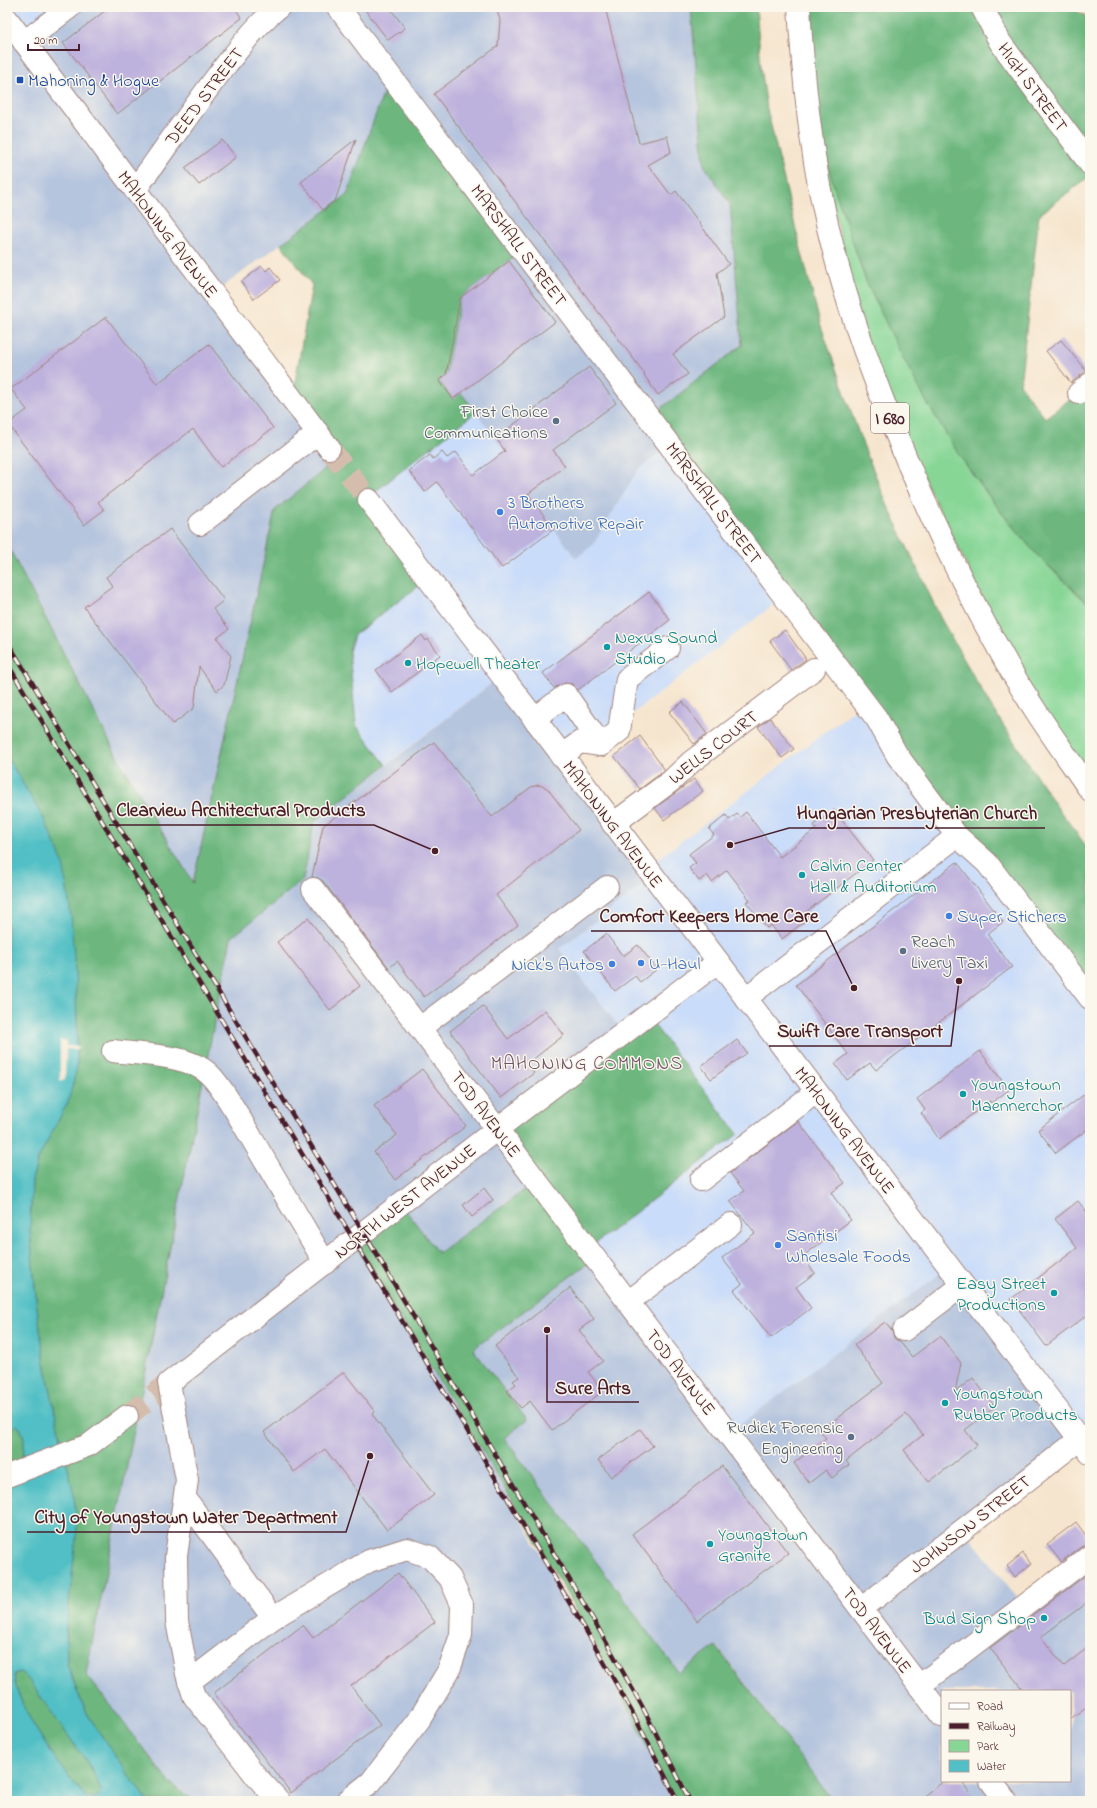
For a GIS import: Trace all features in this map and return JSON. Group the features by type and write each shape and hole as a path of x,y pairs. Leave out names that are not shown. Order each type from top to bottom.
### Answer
{"main road":[{"path":"24,42 70,7"},
{"name":"DEED STREET","path":"135,190 214,81 249,36 269,14 279,7"},
{"name":"MARSHALL STREET","path":"338,7 873,713 897,755 957,836 987,863 1090,998"},
{"name":"I 680","path":"799,7 801,50 811,138 823,206 839,274 872,373 906,460 974,605 1007,664 1049,732 1090,790"},
{"name":"HIGH STREET","path":"982,7 1000,42 1090,164"},
{"name":"MAHONING AVENUE","path":"7,19 323,440 200,524"},
{"name":"MAHONING AVENUE","path":"368,500 1085,1446"},
{"path":"562,756 580,742 601,745 619,731 627,679 668,648"},
{"name":"WELLS COURT","path":"613,824 671,781 691,762 814,670"},
{"path":"534,719 566,695 601,745"},
{"path":"746,998 957,836"},
{"path":"420,1028 607,887"},
{"name":"TOD AVENUE","path":"313,889 941,1715"},
{"name":"NORTH WEST AVENUE","path":"185,1498 188,1480 169,1383 497,1129 718,962"},
{"path":"113,1051 180,1059 195,1065 209,1074 220,1086 235,1110 325,1263"},
{"path":"701,1180 816,1092"},
{"path":"628,1302 731,1224"},
{"path":"904,1330 963,1285"},
{"path":"7,1476 89,1445 127,1416"},
{"name":"JOHNSON STREET","path":"861,1609 1085,1446"},
{"path":"185,1498 273,1618"},
{"path":"185,1498 176,1556 177,1621 189,1682 194,1696 256,1776 279,1801"},
{"path":"189,1682 273,1618 369,1562 407,1549 430,1557 450,1578 462,1605 461,1635 449,1670 419,1720 370,1782 347,1801"},
{"path":"919,1686 1090,1556"},
{"path":"992,1782 1006,1801"}],"shaded area":[{"path":"7,7 70,7 24,42 7,19"},
{"path":"70,7 691,7 704,165 730,204 742,345 650,417 670,444 638,470 593,545 576,558 528,494 534,489 461,393 453,399 439,380 460,298 523,250 390,76 347,195 213,294 338,459 275,510 193,884 120,762 7,544 7,19 24,42"},
{"path":"476,412 496,438 593,545 638,470 670,444 785,596 567,764 501,676 386,765 356,725 349,651 354,635 428,579 367,498"},
{"path":"501,676 653,877 559,949 624,1033 537,1181 438,1253 353,1241 498,1478 670,1784 677,1801 194,1801 170,1783 86,1674 231,938 303,880 314,822"},
{"path":"865,702 1090,998 1090,1453 728,1434 588,1249 738,1134 624,1033 559,949 653,877 646,868"},
{"path":"595,1258 728,1434 949,1267 1080,1439 964,1529 1019,1600 1090,1546 1090,1801 833,1801 717,1646 679,1673 504,1438 527,1420 473,1349"}],"green space":[{"path":"691,7 756,7 761,67 767,109 797,234 820,323 860,437 887,504 941,619 990,705 1057,807 1090,851 1090,998 650,417 742,345 730,204 704,165"},
{"path":"799,7 1069,7 1090,18 1090,176 1039,215 1020,385 1045,418 1090,384 1090,605 1035,553 997,507 959,455 926,401 900,352 866,281 834,187 805,84"},
{"path":"390,75 523,251 460,298 446,375 439,381 453,399 461,393 476,412 367,498 428,579 354,635 349,651 356,725 386,765 314,822 303,880 231,938 86,1674 170,1783 194,1801 148,1801 121,1765 88,1715 67,1664 56,1418 44,1358 36,1299 30,1231 32,1180 38,1159 49,1137 77,1068 75,971 62,863 44,819 7,757 7,544 120,762 193,883 275,510 337,459 292,399 312,285 281,244 347,195"},
{"path":"805,84 821,141 866,281 909,368 952,443 1001,513 1058,576 1090,605 1090,790 1049,732 872,373"},
{"path":"647,1016 738,1134 588,1249 595,1258 473,1349 527,1420 504,1438 679,1673 716,1646 833,1801 674,1801 624,1699 564,1588 505,1488 353,1241 401,1204 438,1253 537,1181 497,1129"},
{"path":"15,1425 21,1430 24,1438 22,1460 7,1470 7,1439"},
{"path":"18,1672 22,1673 28,1679 91,1768 101,1790 99,1797 93,1799 85,1796 53,1755 22,1703 16,1687 14,1674"}],"water":[{"path":"7,757 44,819 63,863 71,915 75,971 77,1068 68,1102 38,1159 32,1180 30,1231 36,1299 44,1358 56,1418 74,1494 77,1530 66,1629 67,1664 88,1715 121,1765 148,1801 7,1801 7,1470 22,1460 24,1438 18,1426 15,1425 7,1439","holes":["18,1672 22,1673 28,1679 91,1768 101,1790 98,1797 93,1799 85,1796 53,1755 42,1738 22,1703 16,1687 14,1674"]}],"pier":[{"path":"60,1040 66,1040 66,1046 79,1046 79,1049 66,1049 65,1080 60,1080"}],"building":[{"path":"110,7 234,7 242,18 117,114 63,43"},
{"path":"363,7 389,7 405,28 388,40"},
{"path":"496,7 605,7 639,143 667,136 671,152 648,165 671,195 676,191 729,264 717,273 724,317 673,354 688,374 658,395 644,375 645,374 434,94 498,46 500,20"},
{"path":"356,139 335,201 323,210 301,182"},
{"path":"222,140 236,157 199,185 185,168"},
{"path":"509,261 555,322 453,399 439,380 446,375 460,298"},
{"path":"262,266 266,271 270,267 280,280 254,299 241,282"},
{"path":"106,317 157,384 209,344 273,428 221,467 193,429 98,502 104,510 84,525 8,424 27,410 11,389"},
{"path":"1061,340 1086,371 1071,383 1046,351"},
{"path":"589,367 616,403 553,450 565,466 528,494 554,529 502,568 437,482 425,492 409,471 430,455 433,459 442,452 447,458 456,452 473,475 505,451 496,438"},
{"path":"170,529 224,600 213,609 229,629 217,638 231,656 224,685 217,691 199,667 194,708 173,724 84,607 112,586 106,577"},
{"name":"Nexus Sound Studio","path":"649,592 670,620 578,690 572,684 565,683 554,688 543,673"},
{"path":"785,630 806,659 791,670 770,641"},
{"name":"Hopewell Theater","path":"422,635 426,641 428,639 440,655 392,692 376,670"},
{"path":"683,702 707,734 694,744 669,712"},
{"path":"770,718 794,749 782,758 758,727"},
{"path":"640,736 665,770 640,789 614,756"},
{"path":"434,742 492,817 531,787 539,785 547,788 579,830 496,895 518,925 424,997 397,961 389,968 323,881 312,877 323,826"},
{"path":"694,779 703,791 664,820 655,808"},
{"name":"Calvin Center Hall & Auditorium","path":"834,810 873,860 806,912 810,917 782,939 771,925 767,928 746,902 750,900 727,870 712,882 707,875 699,881 689,868 696,863 689,854 714,835 709,829 726,815 729,820 737,814 740,817 746,812 780,857 816,829 814,825"},
{"path":"957,862 1003,922 987,934 1012,967 876,1070 870,1063 847,1080 835,1064 848,1054 796,985"},
{"path":"308,918 360,986 330,1010 277,942"},
{"path":"606,934 623,956 638,945 657,969 640,982 635,976 615,991 584,951"},
{"path":"483,1006 508,1039 545,1010 564,1035 527,1064 534,1073 501,1098 450,1031"},
{"path":"737,1040 747,1053 711,1079 701,1066"},
{"name":"Youngstown Maennerchor","path":"980,1051 1009,1090 991,1103 990,1101 939,1139 921,1113 925,1110 917,1099"},
{"path":"422,1069 466,1126 395,1180 374,1152 397,1135 374,1106"},
{"path":"1090,1090 1090,1127 1056,1153 1038,1130"},
{"name":"Santisi Wholesale Foods","path":"798,1121 845,1183 831,1193 851,1220 802,1257 815,1273 796,1287 811,1308 771,1338 734,1290 742,1284 722,1258 755,1233 730,1201 744,1191 730,1173"},
{"path":"484,1188 493,1200 472,1217 463,1205"},
{"name":"Easy Street Productions","path":"1078,1201 1090,1216 1090,1313 1046,1346 1011,1299 1077,1248 1055,1219"},
{"path":"570,1288 594,1319 579,1330 603,1361 588,1372 603,1391 552,1430 530,1401 521,1408 507,1391 516,1384 513,1381 519,1377 495,1346"},
{"name":"Youngstown Rubber Products","path":"885,1322 892,1330 894,1338 900,1342 912,1357 940,1336 961,1363 955,1392 973,1378 995,1407 965,1430 977,1445 929,1482 904,1450 923,1435 906,1414 846,1461 849,1465 832,1478 826,1470 809,1483 794,1463 826,1438 820,1431 883,1383 854,1345"},
{"path":"344,1372 375,1412 372,1414 434,1495 387,1530 325,1449 294,1472 264,1432"},
{"path":"640,1429 653,1446 611,1477 598,1460"},
{"name":"Youngstown Granite","path":"722,1466 788,1553 697,1621 632,1534"},
{"path":"1076,1522 1090,1541 1090,1544 1082,1546 1061,1562 1047,1544"},
{"path":"1023,1553 1031,1564 1015,1577 1007,1566"},
{"name":"Bud Sign Shop","path":"1090,1572 1090,1600 1041,1637 1064,1666 1090,1646 1090,1704 1071,1718 1071,1690 1023,1690 990,1648"},
{"path":"398,1573 435,1622 351,1686 380,1725 291,1793 214,1693 303,1625 313,1638"},
{"path":"943,1782 962,1782 976,1801 918,1801"}],"tunnel":[{"path":"329,448 369,500"},
{"path":"127,1416 169,1383"}],"railway":[{"path":"7,641 377,1255 601,1633 642,1706 690,1801"},
{"path":"7,663 367,1262 591,1639 632,1712 678,1801"}],"place":[{"name":"Mahoning & Hogue","path":"20,80"},
{"name":"First Choice Communications","path":"556,421"},
{"name":"3 Brothers Automotive Repair","path":"500,512"},
{"name":"Nexus Sound Studio","path":"607,647"},
{"name":"Hopewell Theater","path":"408,663"},
{"name":"Hungarian Presbyterian Church","path":"730,845"},
{"name":"Clearview Architectural Products","path":"435,851"},
{"name":"Calvin Center Hall & Auditorium","path":"802,875"},
{"name":"Super Stichers","path":"949,916"},
{"name":"Reach Livery Taxi","path":"903,951"},
{"name":"U-Haul","path":"641,963"},
{"name":"Nick's Autos","path":"612,964"},
{"name":"Swift Care Transport","path":"959,981"},
{"name":"Comfort Keepers Home Care","path":"854,988"},
{"name":"Youngstown Maennerchor","path":"963,1094"},
{"name":"Santisi Wholesale Foods","path":"778,1245"},
{"name":"Easy Street Productions","path":"1054,1293"},
{"name":"Sure Arts","path":"547,1330"},
{"name":"Youngstown Rubber Products","path":"945,1403"},
{"name":"Rudick Forensic Engineering","path":"851,1437"},
{"name":"City of Youngstown Water Department","path":"370,1456"},
{"name":"Youngstown Granite","path":"710,1544"},
{"name":"Bud Sign Shop","path":"1044,1618"}],"district":[{"name":"MAHONING COMMONS","path":"587,1062"}]}
